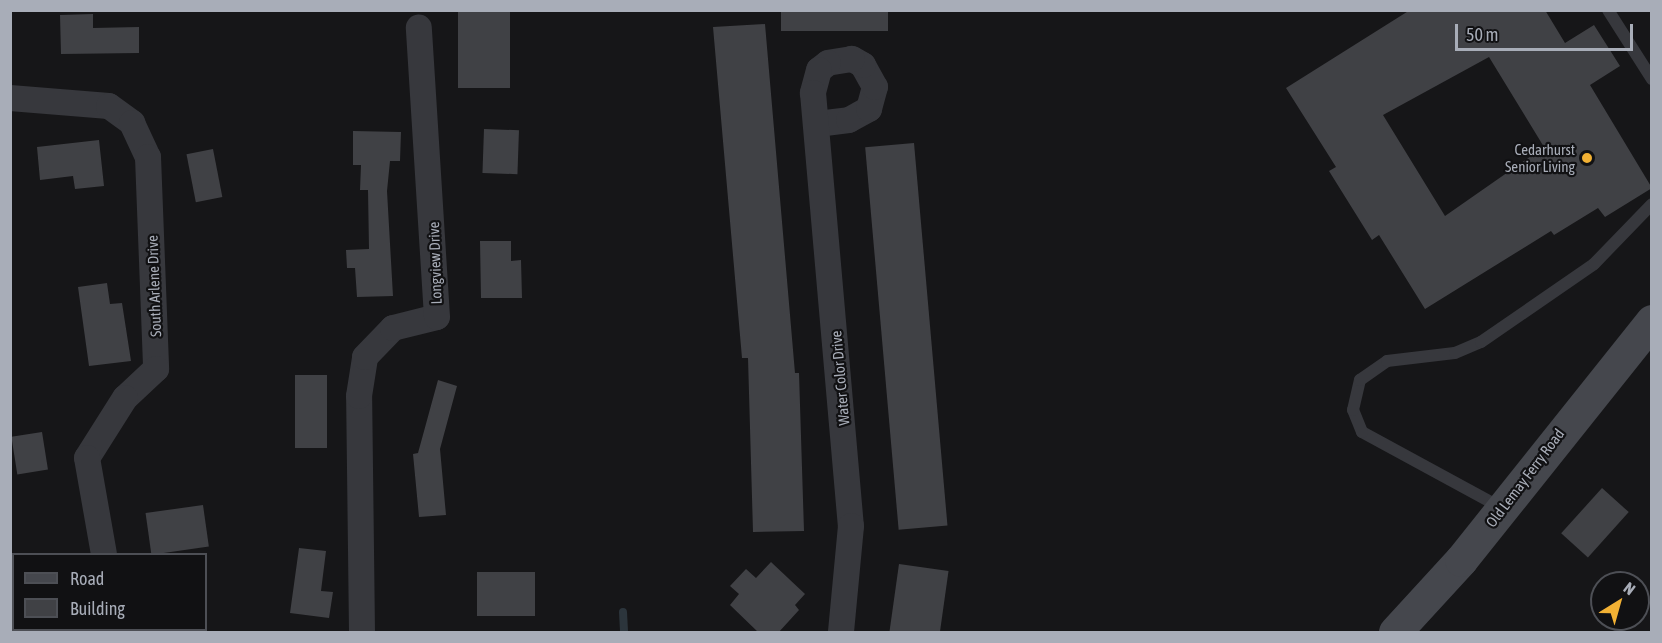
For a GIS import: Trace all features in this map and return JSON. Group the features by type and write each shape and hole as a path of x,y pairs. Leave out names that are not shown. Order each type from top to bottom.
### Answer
{"main road":[{"name":"Old Lemay Ferry Road","path":"1411,625 1652,321"}],"street":[{"name":"Longview Drive","path":"362,633 359,396 365,357 393,328 437,317 419,28"},
{"name":"South Arlene Drive","path":"10,99 109,106 132,123 148,157 156,369 125,398 87,458 104,553"},
{"name":"Water Color Drive","path":"817,124 850,519 841,633"}],"lane":[{"path":"1608,10 1652,79"},
{"path":"1503,509 1362,432 1353,410 1360,380 1387,361 1455,353 1481,342 1594,264 1652,204"}],"building":[{"path":"458,10 510,10 510,88 458,88"},
{"path":"781,10 888,10 888,31 781,31"},
{"name":"Cedarhurst Senior Living","path":"1410,10 1545,10 1565,43 1594,25 1620,66 1590,85 1652,188 1605,217 1598,208 1554,235 1551,231 1425,309 1379,235 1372,240 1329,171 1336,167 1286,88","holes":["1489,57 1544,147 1445,216 1383,115"]},
{"path":"93,14 93,28 139,27 139,53 61,54 60,15"},
{"path":"765,24 795,373 799,373 804,531 753,532 748,358 742,358 713,27"},
{"path":"484,129 519,130 517,174 482,173"},
{"path":"353,131 401,132 400,161 390,161 387,191 393,296 357,297 355,268 347,268 346,250 369,249 368,190 360,190 361,165 353,165"},
{"path":"99,140 104,186 75,189 73,176 40,180 37,147"},
{"path":"914,143 947,526 899,530 865,147"},
{"path":"213,149 222,197 196,202 186,154"},
{"path":"480,241 511,241 511,261 521,260 522,298 481,298"},
{"path":"107,283 110,304 122,303 131,361 89,366 78,287"},
{"path":"295,375 327,375 327,448 295,448"},
{"path":"438,380 457,386 440,449 446,515 419,517 413,454 418,453"},
{"path":"42,432 48,470 17,474 11,437"},
{"path":"1602,488 1629,512 1588,557 1561,533"},
{"path":"203,505 209,547 151,553 146,513"},
{"path":"299,548 326,551 321,591 333,592 329,618 290,613"},
{"path":"771,562 805,594 795,605 799,610 778,633 759,633 730,605 739,594 730,586 746,569 756,578"},
{"path":"899,564 949,571 940,632 889,632"},
{"path":"477,572 535,572 535,616 477,616"}],"waterway":[{"path":"623,612 624,632"}],"place":[{"name":"Cedarhurst Senior Living","path":"1587,158"}]}
